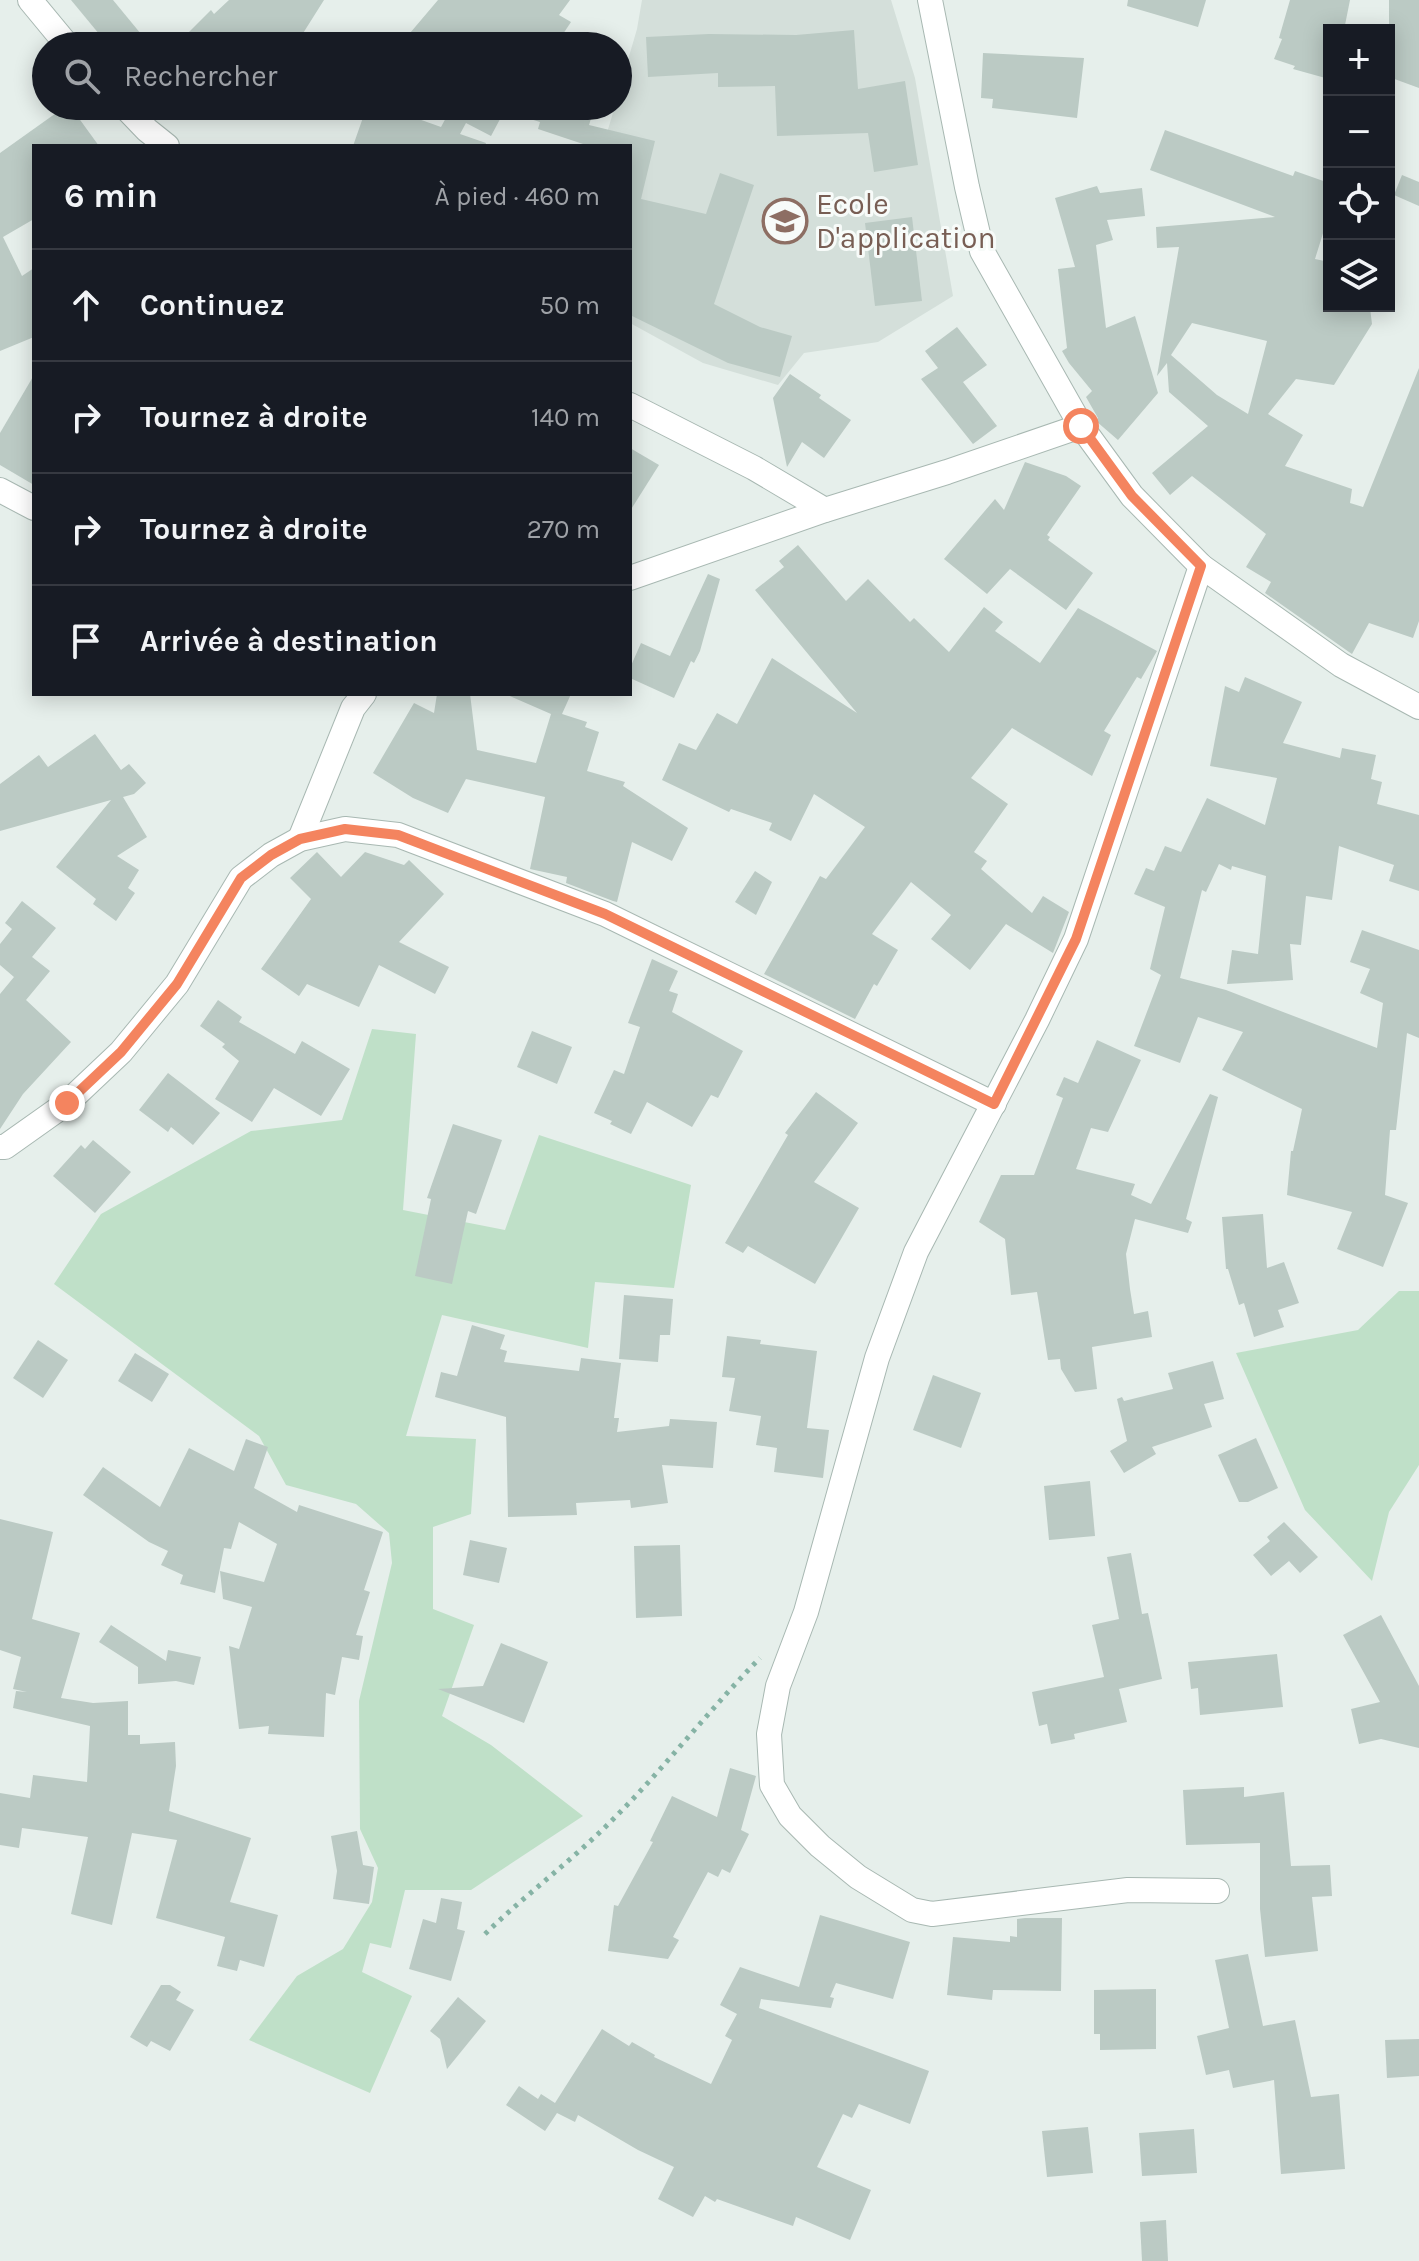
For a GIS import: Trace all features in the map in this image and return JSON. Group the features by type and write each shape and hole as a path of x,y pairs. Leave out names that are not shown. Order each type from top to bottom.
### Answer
{"street":[{"path":"30,0 56,32"},
{"path":"930,0 982,251 1081,426 1132,496 1201,566 1341,665 1419,707"},
{"path":"137,120 164,144"},
{"path":"632,406 754,468 825,510"},
{"path":"632,577 1081,426"},
{"path":"0,490 32,507"},
{"path":"1201,566 1076,939 916,1252 877,1358 806,1612 778,1686 769,1734 772,1785 790,1816 858,1877 912,1910 932,1914 1128,1890 1217,1891"},
{"path":"300,839 353,699"},
{"path":"2,1148 67,1103 121,1052 177,984 241,878 271,855 300,839 345,829 398,835 605,914 994,1104"}],"path":[{"path":"485,1934 598,1834 670,1761 766,1652"}],"shaded area":[{"name":"Ecole D'application","path":"642,0 891,0 915,78 953,296 878,342 804,353 778,385 703,363 632,324 632,144 604,144 611,120 632,120 632,46"}],"green space":[{"path":"372,1029 416,1034 403,1210 505,1230 539,1135 691,1185 674,1288 595,1282 588,1348 442,1315 406,1436 476,1439 471,1514 433,1527 433,1609 474,1625 442,1716 491,1745 583,1816 471,1890 405,1890 391,1948 370,1943 362,1972 412,1996 370,2093 249,2040 297,1976 343,1949 372,1902 378,1868 360,1829 359,1701 392,1563 389,1533 356,1504 286,1485 259,1436 54,1284 101,1214 251,1131 342,1120"},
{"path":"1399,1291 1419,1291 1419,1465 1389,1512 1372,1581 1305,1510 1236,1353 1358,1330"}],"building":[{"path":"71,0 113,0 139,32 97,32"},
{"path":"229,0 324,0 304,32 189,32 211,10 214,14"},
{"path":"438,0 570,0 559,15 571,22 564,32 411,32"},
{"path":"1128,0 1206,0 1198,27 1127,6"},
{"path":"1290,0 1350,0 1345,24 1323,24 1323,77 1293,69 1295,66 1274,59 1282,39 1279,38"},
{"path":"1389,0 1419,0 1419,88 1395,79 1395,24 1389,24"},
{"path":"854,30 858,89 905,81 918,165 874,172 868,133 777,136 775,86 718,87 718,73 648,77 646,37 796,35"},
{"path":"983,53 1084,58 1077,118 992,108 993,99 981,98"},
{"path":"46,120 80,120 98,144 32,144 32,220 3,237 22,276 32,269 32,338 0,351 0,153"},
{"path":"362,120 421,120 441,127 445,120 500,120 491,136 466,123 460,134 486,144 354,144"},
{"path":"533,120 591,120 589,125 655,141 641,199 706,214 720,173 754,185 714,304 760,327 792,336 780,377 728,363 632,316 632,144 583,144 538,129 540,122"},
{"path":"1165,130 1293,176 1295,171 1323,181 1323,233 1315,259 1323,261 1323,312 1370,312 1372,324 1334,385 1296,379 1268,414 1303,435 1285,466 1352,489 1350,503 1363,507 1419,368 1419,621 1413,638 1369,623 1352,654 1265,593 1271,582 1246,567 1266,534 1192,476 1170,495 1152,473 1208,426 1169,392 1167,363 1157,376 1179,247 1157,248 1156,227 1275,217 1150,170","holes":["1192,323 1267,341 1248,414 1217,395 1171,355"]},
{"path":"1402,175 1419,182 1419,206 1395,195"},
{"path":"1097,186 1100,193 1142,188 1145,216 1107,220 1113,240 1096,245 1106,328 1135,316 1158,393 1118,440 1096,421 1098,418 1086,397 1092,391 1062,351 1067,348 1058,269 1075,267 1055,198"},
{"path":"912,217 922,301 875,306 865,223"},
{"path":"957,327 987,365 963,382 997,426 973,444 921,379 938,368 925,351"},
{"path":"790,374 851,420 824,458 802,442 787,467 773,398"},
{"path":"32,378 32,484 0,465 0,433"},
{"path":"632,449 659,465 632,508"},
{"path":"1025,462 1066,476 1081,486 1047,535 1050,537 1048,540 1093,573 1066,610 1010,569 987,594 944,559 995,499 1004,510"},
{"path":"798,545 846,601 868,579 910,622 914,618 949,652 984,607 1003,622 995,631 1040,663 1078,608 1157,651 1104,731 1111,735 1092,776 1012,728 971,778 1008,804 974,852 987,861 981,869 1032,913 1043,896 1069,912 1053,953 1006,924 970,970 931,939 951,915 911,882 872,934 898,950 855,1019 764,974 820,876 826,879 865,827 814,794 791,841 769,830 772,823 731,809 729,812 662,780 679,743 696,750 717,713 737,724 772,658 857,713 755,590 784,567 779,561"},
{"path":"708,574 720,579 700,651 694,663 691,661 674,698 632,679 632,663 641,643 670,656"},
{"path":"1245,677 1302,702 1283,743 1340,758 1342,748 1376,755 1371,779 1382,782 1377,804 1419,815 1419,891 1389,881 1394,865 1339,846 1332,900 1306,896 1301,945 1290,944 1293,980 1227,984 1232,950 1258,954 1266,876 1232,866 1231,870 1219,864 1206,892 1202,890 1180,978 1226,990 1377,1048 1383,1003 1360,993 1370,969 1350,962 1362,930 1419,950 1419,1038 1407,1033 1396,1130 1390,1130 1385,1195 1408,1203 1383,1267 1337,1249 1352,1212 1287,1195 1291,1151 1302,1109 1222,1070 1243,1032 1198,1017 1180,1063 1134,1046 1161,975 1150,969 1165,907 1134,894 1146,868 1154,871 1165,846 1181,852 1207,798 1265,825 1277,778 1210,766 1225,686 1239,692"},
{"path":"437,696 470,696 477,750 536,763 551,714 510,696 570,696 562,714 587,722 585,727 599,732 587,771 625,782 623,786 688,828 672,861 632,842 617,902 613,901 566,883 567,877 530,869 545,797 466,779 448,813 413,798 373,773 414,703 434,713"},
{"path":"95,734 121,770 129,764 146,783 134,794 123,797 147,837 117,856 139,870 128,888 135,893 116,921 93,904 96,899 56,867 111,800 0,831 0,784 39,755 48,767"},
{"path":"317,852 341,877 365,852 404,865 409,860 444,894 399,942 449,967 435,994 379,965 359,1007 307,984 299,996 261,969 311,899 290,878"},
{"path":"755,871 772,882 756,915 735,902"},
{"path":"22,901 56,928 32,957 50,971 26,1000 71,1042 23,1094 0,1129 0,994 14,977 0,965 0,944 12,929 5,923"},
{"path":"652,959 678,971 669,991 678,994 672,1012 743,1051 718,1098 711,1095 692,1127 647,1102 631,1134 594,1113 614,1070 624,1074 640,1027 628,1023"},
{"path":"218,1000 242,1017 239,1022 295,1054 302,1041 350,1069 321,1116 274,1088 252,1122 215,1099 239,1061 222,1047 225,1044 200,1026"},
{"path":"532,1031 572,1047 557,1084 517,1067"},
{"path":"1097,1040 1141,1060 1108,1132 1091,1128 1076,1169 1135,1184 1131,1195 1151,1204 1210,1094 1218,1097 1186,1219 1192,1222 1188,1233 1135,1219 1126,1254 1130,1289 1134,1314 1148,1311 1152,1337 1092,1347 1097,1389 1075,1392 1061,1369 1060,1359 1048,1360 1037,1292 1011,1295 1005,1239 979,1222 1001,1175 1034,1175 1063,1098 1056,1095 1064,1077 1078,1083"},
{"path":"168,1073 220,1113 193,1145 171,1127 168,1132 139,1110"},
{"path":"816,1092 858,1123 814,1182 859,1208 815,1284 748,1246 743,1253 725,1243 788,1135 785,1133"},
{"path":"453,1124 502,1140 476,1214 468,1211 452,1284 415,1276 431,1199 427,1198"},
{"path":"93,1140 131,1172 95,1213 53,1176 81,1145 85,1149"},
{"path":"1263,1214 1267,1268 1284,1262 1299,1303 1278,1310 1284,1327 1254,1337 1244,1303 1239,1305 1226,1269 1222,1217"},
{"path":"624,1295 673,1299 670,1335 660,1335 658,1362 619,1359"},
{"path":"472,1325 505,1335 500,1349 507,1351 504,1362 579,1371 581,1358 621,1363 614,1418 619,1418 617,1432 669,1426 670,1419 717,1422 713,1468 662,1465 668,1503 631,1508 630,1500 576,1503 577,1515 508,1517 506,1417 435,1397 441,1372 457,1376"},
{"path":"727,1336 761,1340 760,1344 817,1351 807,1428 829,1430 823,1478 774,1472 777,1448 756,1445 761,1416 729,1411 735,1378 722,1377"},
{"path":"38,1340 68,1360 43,1398 13,1378"},
{"path":"135,1353 169,1374 152,1402 118,1381"},
{"path":"1213,1361 1224,1399 1204,1404 1212,1427 1152,1447 1156,1454 1124,1473 1110,1451 1127,1441 1117,1399 1122,1397 1124,1401 1173,1389 1168,1373"},
{"path":"933,1375 981,1393 961,1448 913,1430"},
{"path":"1256,1438 1278,1488 1248,1502 1239,1502 1218,1455"},
{"path":"246,1439 268,1447 254,1488 297,1512 299,1505 383,1532 364,1590 370,1592 356,1635 363,1636 359,1660 342,1657 335,1695 326,1693 324,1737 268,1734 269,1726 239,1729 229,1646 239,1649 252,1607 223,1599 220,1571 264,1582 277,1544 239,1522 231,1549 224,1548 215,1593 180,1584 183,1575 161,1565 168,1551 149,1542 83,1495 103,1467 160,1507 189,1448 234,1471"},
{"path":"1090,1481 1095,1536 1049,1540 1044,1486"},
{"path":"0,1519 53,1532 32,1619 80,1633 61,1698 93,1703 128,1701 128,1735 140,1735 140,1744 175,1742 176,1766 169,1811 251,1838 230,1902 278,1915 264,1967 240,1960 237,1971 217,1966 225,1937 156,1918 177,1840 132,1833 112,1925 71,1914 88,1837 22,1828 19,1848 0,1845 0,1793 30,1798 33,1775 87,1782 90,1726 13,1708 16,1691 27,1692 13,1689 21,1657 0,1650"},
{"path":"1284,1522 1318,1557 1300,1573 1289,1561 1271,1576 1253,1555 1270,1541 1267,1537"},
{"path":"470,1540 507,1548 499,1583 463,1575"},
{"path":"680,1545 682,1616 636,1618 634,1546"},
{"path":"1131,1553 1142,1614 1148,1613 1162,1679 1119,1689 1127,1722 1074,1734 1075,1739 1051,1744 1047,1724 1039,1726 1032,1692 1104,1677 1092,1625 1119,1619 1107,1557"},
{"path":"1381,1615 1419,1686 1419,1748 1381,1739 1359,1744 1351,1709 1380,1702 1343,1635"},
{"path":"111,1625 166,1661 168,1650 201,1657 194,1685 176,1681 138,1684 138,1667 99,1642"},
{"path":"501,1643 548,1662 524,1723 438,1689 483,1686"},
{"path":"1277,1654 1283,1707 1200,1715 1198,1688 1191,1689 1188,1662"},
{"path":"730,1768 756,1776 741,1830 749,1834 730,1873 722,1869 718,1877 708,1872 673,1937 679,1940 668,1959 608,1951 614,1905 618,1906 653,1842 650,1841 672,1796 717,1817"},
{"path":"1244,1787 1244,1797 1284,1792 1291,1866 1330,1865 1332,1896 1312,1897 1318,1951 1265,1957 1260,1909 1260,1843 1186,1845 1183,1790"},
{"path":"357,1831 363,1865 374,1867 369,1904 333,1899 337,1871 331,1836"},
{"path":"441,1898 462,1902 457,1929 465,1931 451,1981 409,1969 423,1919 436,1923"},
{"path":"820,1915 910,1942 893,1999 836,1983 830,1997 834,1998 831,2008 761,1999 759,2008 929,2071 910,2124 859,2104 852,2118 843,2114 817,2167 871,2190 850,2240 796,2217 793,2226 717,2199 715,2202 705,2196 693,2217 658,2199 674,2167 578,2115 575,2122 557,2113 545,2131 506,2105 519,2086 538,2099 541,2094 555,2103 602,2029 629,2046 632,2042 654,2057 711,2084 732,2040 725,2036 737,2014 720,2005 740,1967 799,1987"},
{"path":"1062,1918 1061,1991 993,1990 992,2000 947,1995 953,1937 1010,1942 1010,1936 1017,1937 1017,1919"},
{"path":"1248,1954 1263,2026 1295,2020 1311,2097 1339,2094 1345,2169 1281,2174 1274,2080 1233,2088 1229,2070 1206,2075 1197,2036 1229,2028 1215,1960"},
{"path":"161,1985 170,1985 181,1992 176,2000 194,2010 170,2051 151,2041 147,2047 130,2037"},
{"path":"1156,1989 1156,2049 1100,2050 1100,2034 1094,2034 1094,1990"},
{"path":"458,1997 486,2021 447,2069 440,2039 430,2031"},
{"path":"1419,2039 1419,2076 1387,2078 1385,2040"},
{"path":"1088,2127 1093,2173 1047,2177 1042,2131"},
{"path":"1194,2129 1197,2173 1142,2176 1139,2133"},
{"path":"1166,2220 1168,2261 1142,2261 1140,2222"}],"place":[{"name":"Ecole D'application","path":"785,221"}],"route":[{"path":"67,1103 121,1052 177,984 241,878 271,855 300,839 345,829 398,835 605,914 994,1104 1076,939 1201,566 1132,496 1081,426"}]}
